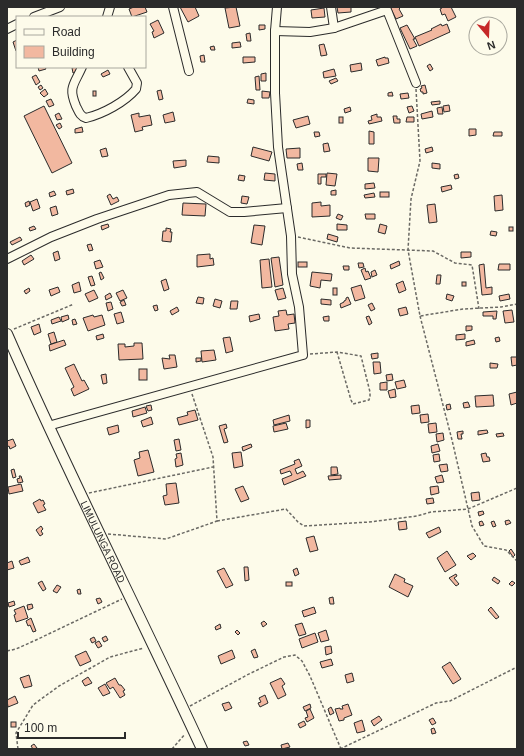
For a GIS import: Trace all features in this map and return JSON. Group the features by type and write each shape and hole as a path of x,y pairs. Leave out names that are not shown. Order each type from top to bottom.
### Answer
{"main road":[{"name":"LIMULUNGA ROAD","path":"10,332 48,426 202,749"}],"street":[{"path":"37,16 60,7"},
{"path":"173,7 189,71"},
{"path":"48,426 303,355 298,307 292,274 287,208 278,147 275,94 276,7"},
{"path":"331,7 334,28"},
{"path":"275,31 304,32 334,28 386,9 416,83"},
{"path":"7,29 16,24"},
{"path":"82,68 72,89 72,96 79,113 82,117 86,118 92,117 111,108 136,89 137,83 129,68"},
{"path":"7,259 51,237 97,219 168,195 197,192 230,212 287,208"}],"path":[{"path":"416,83 420,161 411,199 408,250 420,316 452,440 472,526 484,546 506,550 517,561"},
{"path":"290,236 350,248 433,251 455,263 472,265 478,309"},
{"path":"10,332 74,304"},
{"path":"420,316 463,309 478,309 517,304"},
{"path":"303,355 338,352 361,356 370,392 369,400 353,404 338,352"},
{"path":"190,386 213,457 217,521"},
{"path":"82,495 214,466"},
{"path":"100,534 166,539 217,521 286,509 298,522 304,526 369,522 416,516 431,512 468,509 517,488"},
{"path":"7,650 16,649 36,640 129,595"},
{"path":"18,749 16,733 33,705 59,686 110,657 154,646"},
{"path":"184,710 247,675 284,657 295,655 302,661 310,676 340,749 436,703 450,702 517,667"},
{"path":"172,749 192,727"}],"building":[{"path":"134,7 145,7 147,12 132,16 129,9"},
{"path":"180,7 195,7 199,16 188,22"},
{"path":"236,7 240,26 229,28 225,8"},
{"path":"337,7 351,7 351,12 338,13"},
{"path":"390,7 401,7 399,9 403,16 396,19"},
{"path":"442,7 451,7 456,17 448,21 445,14 442,15 440,9"},
{"path":"324,8 325,17 312,18 311,10"},
{"path":"158,20 164,33 154,38 152,32 154,31 150,24"},
{"path":"441,24 442,26 447,24 450,32 419,46 415,37 432,30 431,29"},
{"path":"259,25 265,25 265,29 259,30"},
{"path":"407,25 415,39 413,39 417,46 410,49 400,28"},
{"path":"250,33 251,41 247,41 246,34"},
{"path":"16,40 16,51 13,42"},
{"path":"240,42 241,47 232,48 232,43"},
{"path":"324,44 327,55 321,56 319,45"},
{"path":"214,46 215,50 211,50 210,47"},
{"path":"204,55 205,62 201,62 200,56"},
{"path":"243,57 255,57 255,62 243,63"},
{"path":"385,57 388,58 389,63 378,66 376,60"},
{"path":"361,63 362,70 351,72 350,65"},
{"path":"430,64 433,69 430,71 427,66"},
{"path":"38,68 46,69 39,71"},
{"path":"72,68 76,68 78,72 73,73"},
{"path":"334,69 336,76 324,78 323,72"},
{"path":"108,70 110,74 103,77 101,74"},
{"path":"266,73 266,81 261,81 261,74"},
{"path":"36,75 40,82 36,85 32,77"},
{"path":"259,76 260,90 256,90 255,77"},
{"path":"336,78 338,81 331,84 329,81"},
{"path":"41,85 43,88 40,90 38,87"},
{"path":"425,85 427,93 423,94 420,89 422,88 421,86"},
{"path":"45,89 48,94 44,97 40,93"},
{"path":"161,90 163,99 159,100 157,91"},
{"path":"93,91 96,91 96,96 93,96"},
{"path":"262,91 270,92 269,98 262,98"},
{"path":"392,92 393,96 388,96 388,93"},
{"path":"408,93 409,98 401,99 400,94"},
{"path":"51,99 54,105 49,107 46,101"},
{"path":"248,99 254,100 254,104 247,103"},
{"path":"440,101 440,104 432,105 431,102"},
{"path":"449,105 450,111 444,112 443,106"},
{"path":"44,106 72,163 52,173 24,116"},
{"path":"412,106 414,111 409,113 407,107"},
{"path":"350,107 351,111 345,113 344,109"},
{"path":"442,107 443,114 438,114 437,108"},
{"path":"432,111 433,117 422,119 421,114"},
{"path":"173,112 175,121 165,123 163,115"},
{"path":"59,113 62,119 57,120 55,115"},
{"path":"139,113 139,117 150,115 152,125 142,127 143,130 135,132 131,115"},
{"path":"377,114 377,117 381,117 382,121 369,124 368,121 372,120 371,116"},
{"path":"308,116 310,124 296,128 293,120"},
{"path":"393,116 397,116 397,119 400,119 400,123 394,123"},
{"path":"339,117 343,117 343,123 339,123"},
{"path":"407,117 414,117 414,122 406,122"},
{"path":"60,123 62,127 59,129 56,125"},
{"path":"82,127 83,132 75,133 75,129"},
{"path":"469,129 476,129 476,135 469,136"},
{"path":"369,131 374,132 374,144 369,144"},
{"path":"314,132 319,132 320,136 315,137"},
{"path":"494,132 502,132 502,136 493,136"},
{"path":"328,143 330,151 324,152 323,144"},
{"path":"253,147 272,152 269,161 251,156"},
{"path":"432,147 433,151 426,153 425,149"},
{"path":"106,148 108,156 102,157 100,150"},
{"path":"300,148 300,158 287,158 286,149"},
{"path":"208,156 219,157 219,163 207,162"},
{"path":"368,158 379,158 378,172 368,171"},
{"path":"186,160 186,166 174,168 173,161"},
{"path":"302,163 303,170 298,170 297,164"},
{"path":"432,163 440,164 440,169 432,168"},
{"path":"265,173 275,174 275,181 264,180"},
{"path":"327,173 337,174 335,186 326,185"},
{"path":"318,174 326,174 326,177 321,177 321,184 318,184"},
{"path":"458,174 459,178 455,179 454,175"},
{"path":"239,175 245,176 244,181 238,180"},
{"path":"374,183 375,188 365,189 365,184"},
{"path":"451,185 452,189 442,192 441,187"},
{"path":"73,189 74,193 67,195 66,191"},
{"path":"336,190 336,195 331,195 331,191"},
{"path":"54,191 56,195 50,197 49,193"},
{"path":"380,192 389,192 389,197 380,197"},
{"path":"374,193 375,197 365,198 364,195"},
{"path":"110,194 113,199 117,197 119,201 111,205 107,196"},
{"path":"502,195 503,210 495,211 494,196"},
{"path":"242,196 249,197 247,204 241,203"},
{"path":"37,199 40,208 33,211 30,202"},
{"path":"29,201 30,205 26,207 25,203"},
{"path":"321,202 321,206 330,205 330,216 312,217 312,203"},
{"path":"183,203 206,204 205,216 182,215"},
{"path":"435,204 437,222 429,223 427,205"},
{"path":"56,206 58,214 52,216 50,208"},
{"path":"338,214 343,216 341,220 336,218"},
{"path":"365,214 375,214 375,219 366,219"},
{"path":"108,224 109,227 102,230 101,226"},
{"path":"337,224 347,225 347,230 337,230"},
{"path":"380,224 387,226 385,234 378,232"},
{"path":"254,225 265,226 262,245 251,243"},
{"path":"34,226 36,229 30,231 29,228"},
{"path":"509,227 513,227 513,231 509,231"},
{"path":"166,228 171,229 171,242 162,241 163,231 166,231"},
{"path":"491,231 497,232 496,236 490,235"},
{"path":"328,234 338,237 337,242 327,239"},
{"path":"20,237 22,240 12,245 10,242"},
{"path":"91,244 93,250 89,251 87,245"},
{"path":"58,251 60,259 55,261 53,253"},
{"path":"461,252 471,252 471,257 461,258"},
{"path":"210,254 210,259 213,258 214,265 197,267 197,255"},
{"path":"31,255 34,259 24,265 22,261"},
{"path":"279,257 283,285 275,287 271,258"},
{"path":"269,259 272,287 262,288 260,260"},
{"path":"100,260 103,267 96,269 94,262"},
{"path":"399,261 400,265 391,269 390,265"},
{"path":"298,262 307,262 307,267 298,267"},
{"path":"358,263 363,263 364,267 359,268"},
{"path":"484,264 486,288 492,287 492,294 482,295 479,265"},
{"path":"499,264 510,264 510,270 498,270"},
{"path":"343,266 349,266 349,270 344,270"},
{"path":"365,268 366,272 368,271 371,278 365,280 361,270"},
{"path":"375,270 377,275 372,277 371,272"},
{"path":"101,272 104,278 101,280 99,273"},
{"path":"312,272 332,274 331,281 321,280 320,288 310,286"},
{"path":"437,275 441,275 440,284 436,284"},
{"path":"92,276 95,285 91,286 88,277"},
{"path":"166,279 169,289 164,291 161,281"},
{"path":"403,281 406,290 399,293 396,284"},
{"path":"79,282 81,291 74,293 72,285"},
{"path":"462,282 466,282 466,286 462,286"},
{"path":"361,285 365,298 355,301 351,288"},
{"path":"58,287 60,292 51,296 49,290"},
{"path":"29,288 30,291 26,294 24,291"},
{"path":"283,288 286,298 278,300 275,290"},
{"path":"333,288 337,288 337,295 333,295"},
{"path":"94,290 98,298 89,302 85,294"},
{"path":"123,290 127,298 120,301 116,293"},
{"path":"110,293 112,297 106,300 105,296"},
{"path":"447,294 454,296 452,301 446,299"},
{"path":"509,294 510,299 500,301 499,296"},
{"path":"198,297 204,298 203,304 196,303"},
{"path":"348,297 351,304 341,308 340,304"},
{"path":"215,299 222,301 220,308 213,306"},
{"path":"321,299 331,300 331,305 321,304"},
{"path":"124,300 126,305 122,306 120,302"},
{"path":"231,301 238,301 237,309 230,309"},
{"path":"111,302 113,309 108,311 106,303"},
{"path":"372,303 375,309 371,311 368,305"},
{"path":"157,305 158,310 155,311 153,306"},
{"path":"177,307 179,311 172,315 170,311"},
{"path":"406,307 408,314 400,316 398,309"},
{"path":"286,310 287,315 294,314 295,323 288,324 289,329 275,331 273,317 279,316 278,311"},
{"path":"512,310 514,322 505,323 503,311"},
{"path":"497,311 496,319 493,319 493,316 483,316 483,312"},
{"path":"121,312 124,322 117,324 114,314"},
{"path":"259,314 260,319 250,322 249,316"},
{"path":"68,315 69,319 62,322 61,317"},
{"path":"93,315 94,317 102,315 105,325 88,331 83,318"},
{"path":"329,316 329,321 324,321 323,317"},
{"path":"369,316 372,323 369,325 366,317"},
{"path":"59,317 61,321 52,324 51,320"},
{"path":"75,319 77,324 73,325 72,320"},
{"path":"39,324 41,332 34,335 31,327"},
{"path":"466,326 472,326 472,330 466,331"},
{"path":"54,332 57,342 51,344 48,334"},
{"path":"103,334 104,338 97,340 96,336"},
{"path":"465,334 465,339 456,340 456,335"},
{"path":"230,337 233,351 226,353 223,338"},
{"path":"499,337 500,341 496,342 495,338"},
{"path":"64,340 66,345 50,351 49,345"},
{"path":"474,340 475,344 466,346 466,342"},
{"path":"134,343 142,343 143,359 119,360 118,344 125,344 125,347 134,346"},
{"path":"214,350 216,360 202,362 201,351"},
{"path":"378,353 378,358 372,359 371,354"},
{"path":"169,355 175,355 177,367 164,369 162,358 170,359"},
{"path":"511,357 517,357 517,365 512,366"},
{"path":"196,358 201,358 201,361 196,362"},
{"path":"373,362 380,362 381,373 374,374"},
{"path":"490,363 498,364 497,368 490,368"},
{"path":"74,364 82,381 84,380 89,389 74,396 71,389 74,387 65,368"},
{"path":"139,369 147,369 147,380 139,380"},
{"path":"106,374 107,383 103,384 101,375"},
{"path":"392,374 393,380 387,381 386,375"},
{"path":"404,380 406,387 397,389 395,382"},
{"path":"387,382 387,390 380,390 380,383"},
{"path":"395,389 396,397 390,398 388,391"},
{"path":"517,392 517,403 511,405 509,394"},
{"path":"493,395 494,406 476,407 475,396"},
{"path":"468,402 470,407 464,408 463,403"},
{"path":"450,404 451,409 447,410 446,405"},
{"path":"151,405 152,410 148,411 146,406"},
{"path":"419,405 420,413 412,414 411,406"},
{"path":"145,407 147,413 133,417 132,411"},
{"path":"195,410 198,420 179,425 177,418 188,415 187,412"},
{"path":"428,414 429,422 421,423 420,415"},
{"path":"289,415 290,421 274,425 273,420"},
{"path":"151,417 153,424 143,427 141,421"},
{"path":"306,420 310,420 310,427 306,428"},
{"path":"286,423 288,429 274,432 273,426"},
{"path":"436,423 437,432 429,433 428,424"},
{"path":"226,424 227,428 224,429 228,442 224,443 219,426"},
{"path":"118,425 119,432 109,435 107,428"},
{"path":"487,430 488,433 478,435 478,431"},
{"path":"463,431 463,434 461,434 462,439 458,439 457,432"},
{"path":"443,433 444,440 437,442 436,434"},
{"path":"503,433 504,436 497,437 496,434"},
{"path":"13,439 16,446 10,449 9,446 7,447 7,441"},
{"path":"179,439 181,450 176,451 174,440"},
{"path":"251,444 252,447 243,451 242,447"},
{"path":"438,444 440,451 432,453 431,446"},
{"path":"148,450 154,472 138,476 134,460 140,458 139,452"},
{"path":"241,452 243,466 234,468 232,453"},
{"path":"181,453 183,465 176,467 176,454"},
{"path":"486,453 490,461 483,462 481,454"},
{"path":"439,454 440,461 434,462 433,455"},
{"path":"299,459 302,466 295,469 297,474 303,471 306,476 284,485 282,479 292,475 290,471 281,474 280,470 295,464 294,461"},
{"path":"447,464 448,471 441,472 439,465"},
{"path":"331,467 337,467 338,474 331,475"},
{"path":"14,469 16,477 13,478 11,470"},
{"path":"341,475 341,479 329,480 328,476"},
{"path":"442,475 444,482 437,483 435,477"},
{"path":"19,476 21,476 23,482 18,483 17,479 20,478"},
{"path":"176,483 179,503 165,505 163,496 167,495 166,484"},
{"path":"21,484 23,491 9,494 8,487"},
{"path":"243,486 249,499 241,502 235,489"},
{"path":"438,486 439,493 431,495 430,487"},
{"path":"479,492 480,500 472,501 471,493"},
{"path":"433,498 434,503 427,504 426,499"},
{"path":"40,499 41,501 43,500 45,504 43,505 46,510 38,513 33,503"},
{"path":"483,511 484,514 479,516 478,512"},
{"path":"509,520 511,523 506,525 505,521"},
{"path":"406,521 407,529 399,530 398,522"},
{"path":"482,521 484,525 480,526 479,522"},
{"path":"494,521 496,526 493,527 491,522"},
{"path":"41,526 43,529 41,531 43,534 40,536 36,530"},
{"path":"439,527 441,532 429,538 426,533"},
{"path":"314,536 318,550 310,552 306,538"},
{"path":"511,549 515,555 513,557 509,551"},
{"path":"447,551 456,565 445,572 437,558"},
{"path":"473,553 476,556 471,560 467,556"},
{"path":"28,557 30,562 21,565 19,561"},
{"path":"12,561 14,568 7,570 7,563"},
{"path":"244,567 248,567 249,580 245,581"},
{"path":"224,568 233,585 226,588 217,571"},
{"path":"297,568 299,574 295,576 293,570"},
{"path":"395,574 405,579 404,582 413,586 408,597 389,587"},
{"path":"456,574 457,576 454,578 459,584 456,586 449,578"},
{"path":"494,577 500,581 498,584 492,580"},
{"path":"42,581 46,589 43,591 38,583"},
{"path":"512,581 515,583 512,586 509,584"},
{"path":"286,582 292,582 292,586 286,586"},
{"path":"57,585 61,587 57,593 53,591"},
{"path":"80,589 81,594 78,594 77,590"},
{"path":"333,597 334,604 330,604 329,598"},
{"path":"100,598 102,602 98,604 96,599"},
{"path":"14,601 15,605 9,607 8,603"},
{"path":"32,604 33,608 28,610 27,605"},
{"path":"24,606 28,618 16,622 14,615 16,614 14,610"},
{"path":"314,607 316,613 304,617 302,611"},
{"path":"491,607 499,617 496,619 488,610"},
{"path":"31,618 36,631 33,632 30,625 28,626 26,621"},
{"path":"264,621 267,624 263,627 261,623"},
{"path":"302,623 306,634 299,636 295,625"},
{"path":"220,624 221,628 216,630 215,627"},
{"path":"237,630 240,633 238,635 235,632"},
{"path":"326,630 329,640 321,642 318,633"},
{"path":"315,633 318,642 302,648 299,639"},
{"path":"106,636 108,640 104,642 102,638"},
{"path":"94,637 96,641 92,643 90,639"},
{"path":"99,641 102,646 98,648 95,643"},
{"path":"331,646 332,653 326,655 325,647"},
{"path":"255,649 258,657 254,658 251,651"},
{"path":"232,650 235,658 221,664 218,656"},
{"path":"86,651 91,661 80,666 75,656"},
{"path":"331,659 333,665 322,668 320,662"},
{"path":"450,662 461,679 453,684 442,667"},
{"path":"352,673 354,681 347,683 345,675"},
{"path":"29,675 32,686 24,688 20,678"},
{"path":"88,677 92,683 85,686 82,681"},
{"path":"115,678 119,685 121,685 125,690 123,691 125,695 120,698 113,687 110,689 106,683"},
{"path":"281,678 285,684 282,686 286,695 278,699 270,683"},
{"path":"105,684 110,693 103,696 98,688"},
{"path":"265,695 268,703 260,707 258,703 261,702 259,698"},
{"path":"15,696 18,703 8,707 7,700"},
{"path":"229,702 232,708 225,711 222,704"},
{"path":"310,704 311,708 305,711 303,707"},
{"path":"348,704 352,715 339,721 335,709 343,709 342,706"},
{"path":"331,707 334,713 330,715 328,709"},
{"path":"310,709 314,718 307,722 305,718 308,717 306,711"},
{"path":"379,716 382,720 374,726 371,721"},
{"path":"433,718 436,723 432,725 429,720"},
{"path":"362,720 365,731 357,733 354,723"},
{"path":"304,721 306,725 300,728 298,724"},
{"path":"11,722 16,722 16,727 11,727"},
{"path":"434,728 436,733 432,734 431,729"},
{"path":"247,741 249,745 245,746 243,742"},
{"path":"288,743 290,747 282,749 281,745"},
{"path":"34,744 37,748 33,749 31,746"}]}
